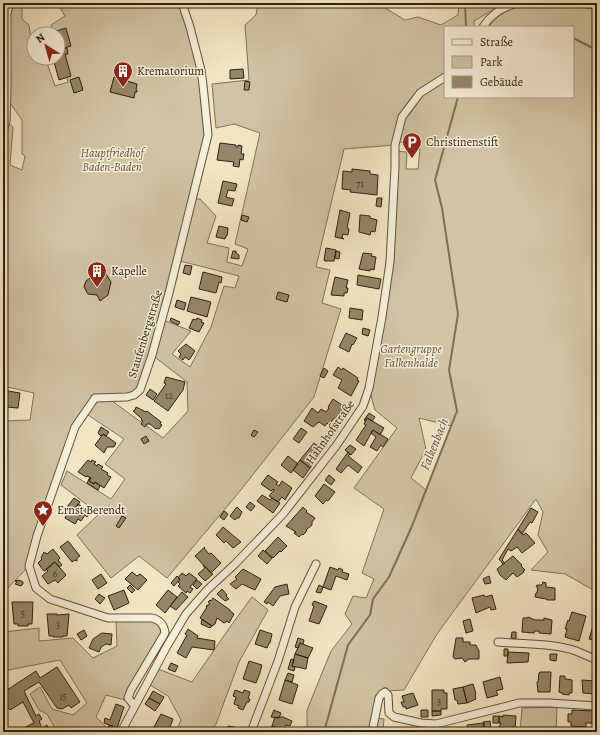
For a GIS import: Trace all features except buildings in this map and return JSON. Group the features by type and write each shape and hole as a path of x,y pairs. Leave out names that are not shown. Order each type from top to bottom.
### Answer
{"street":[{"path":"3,131 6,120 7,13 10,3"},
{"name":"Staufenbergstraße","path":"134,705 128,698 131,690 165,633 164,627 158,619 108,618 50,599 36,588 29,566 37,536 75,427 95,398 126,397 140,390 152,355 169,293 208,135 201,70 182,3"},
{"path":"484,26 488,18 506,6 517,3"},
{"path":"580,3 597,5"},
{"name":"Hahnhofstraße","path":"121,732 134,705 186,614 207,590 235,564 283,514 336,446 363,406 369,388 390,262 396,138 402,117 420,93 444,78"},
{"path":"251,732 278,661 295,607 316,564"},
{"path":"498,642 540,645 567,649 576,651 597,660"},
{"path":"372,732 379,698 385,692 388,695 389,713 394,717 421,723 436,724 518,703 597,706"}],"green space":[{"path":"12,3 22,3 22,19 29,25 26,26 26,66 48,66 55,86 68,82 63,66 66,66 66,26 51,25 65,16 57,3 182,3 201,70 208,135 161,319 191,331 172,354 190,367 211,327 224,286 235,288 239,276 180,261 195,199 200,199 216,216 207,243 229,248 227,262 242,266 248,249 235,244 260,133 234,124 216,128 212,84 249,80 245,25 256,15 258,3 377,3 405,20 418,17 441,25 458,15 459,3 504,3 474,21 474,26 444,26 444,98 574,98 574,26 487,26 490,20 512,3 597,3 597,592 565,574 531,570 548,552 538,535 543,512 536,499 437,634 404,690 384,691 374,718 384,719 383,732 307,732 307,710 331,651 352,624 345,614 353,596 366,598 374,579 362,573 384,509 354,488 397,428 375,410 369,388 382,317 395,151 407,152 406,169 418,169 420,149 400,142 395,145 344,149 316,267 330,270 322,303 341,309 314,397 240,491 167,578 139,556 111,578 77,535 99,514 61,485 67,471 111,499 125,479 105,464 124,439 85,413 75,427 29,566 3,593 3,421 30,420 34,393 3,386 3,131 6,121 13,127 10,165 22,170 25,156 22,154 22,120 8,100 9,12","holes":["152,355 187,382 188,411 163,438 108,398 134,395 140,390","419,418 451,426 426,490 411,478 426,449"]},
{"path":"252,597 268,610 239,662 216,724 210,732 176,732 181,720 168,696 150,685 158,669 192,682"},
{"path":"159,619 165,633 125,700 106,695 96,717 106,727 104,732 57,732 47,714 39,710 30,694 40,687 52,709 73,715 87,703 60,660 3,671 3,632 39,628 39,641 73,638 93,658 117,646 116,621"},
{"path":"557,707 556,732 520,732 522,708"}],"waterway":[{"name":"Falkenbach","path":"465,3 466,26"},
{"path":"574,38 597,50"},
{"name":"Falkenbach","path":"324,732 348,645 370,615 373,599 389,577 412,526 457,411 449,370 458,314 442,208 435,180 458,98"}],"place":[{"name":"Krematorium","path":"123,88"},
{"name":"Christinenstift","path":"412,159"},
{"name":"Kapelle","path":"97,288"},
{"name":"Ernst Berendt","path":"43,527"}],"park label":[{"name":"Hauptfriedhof Baden-Baden","path":"112,160"},
{"name":"Gartengruppe Falkenhalde","path":"411,356"}]}
